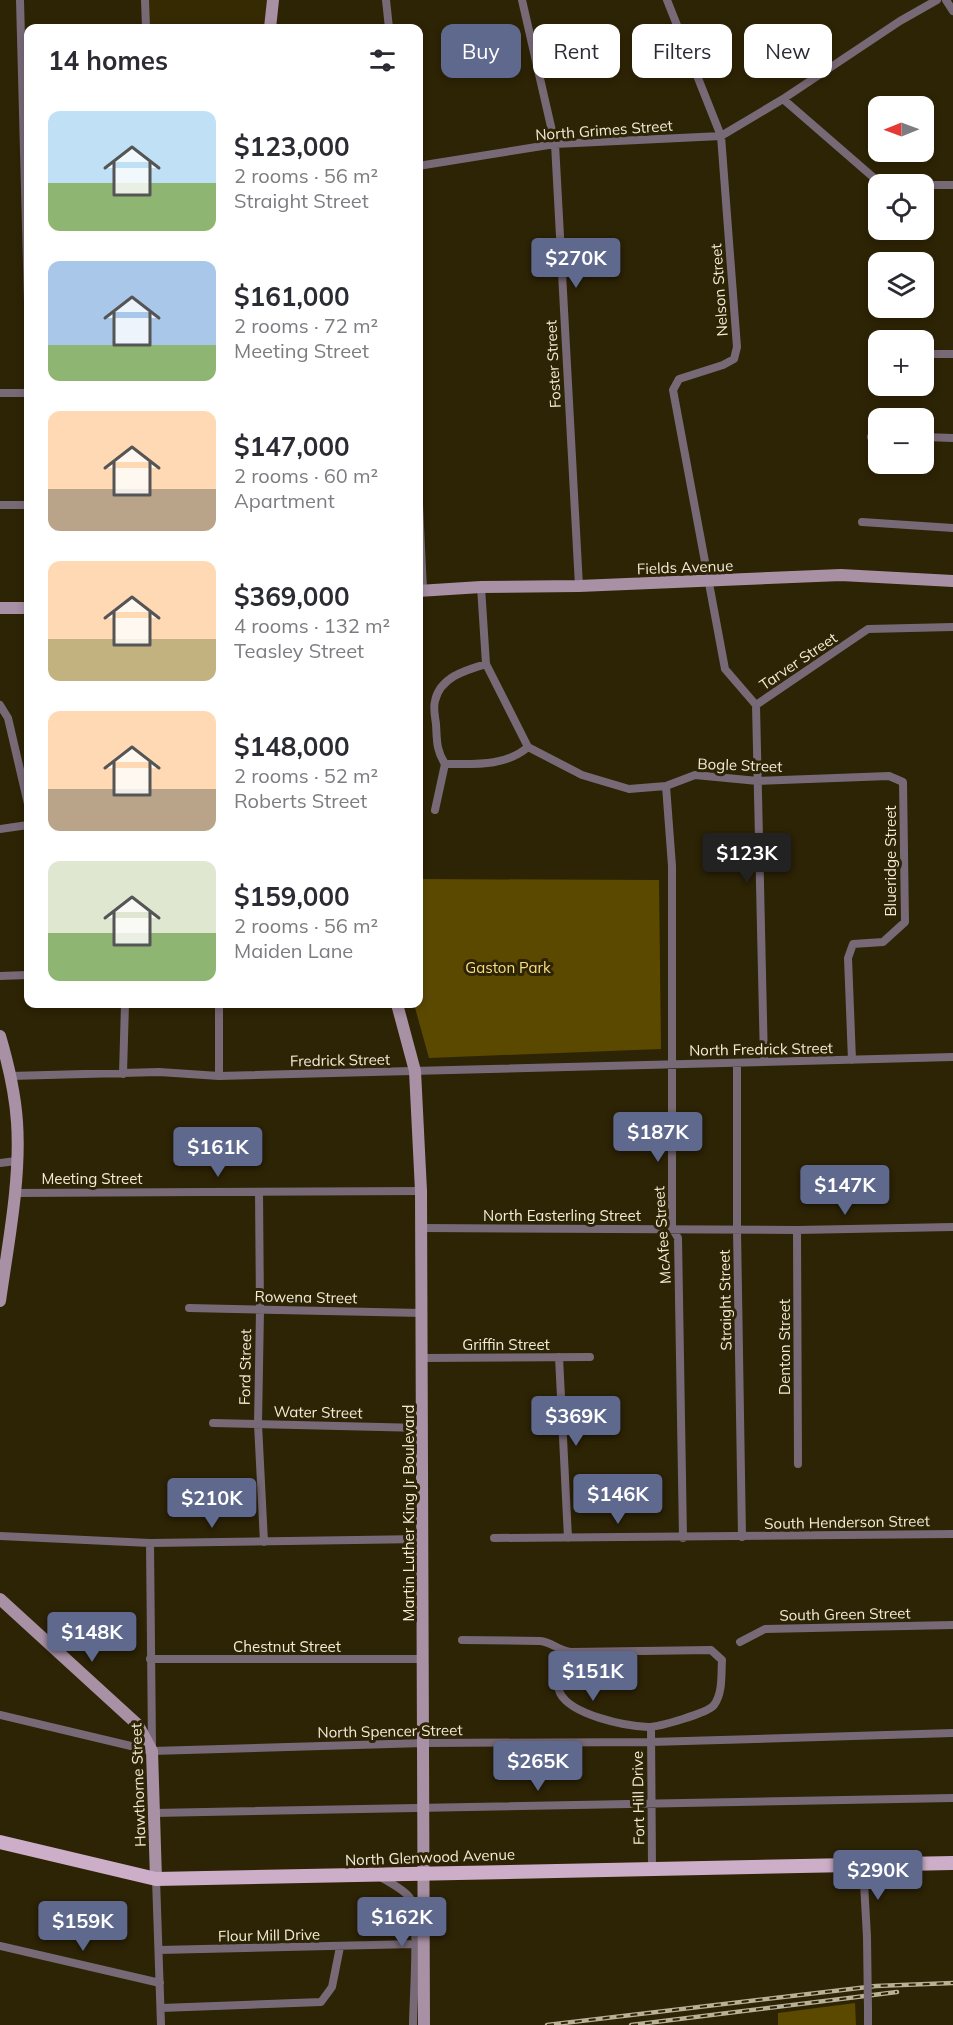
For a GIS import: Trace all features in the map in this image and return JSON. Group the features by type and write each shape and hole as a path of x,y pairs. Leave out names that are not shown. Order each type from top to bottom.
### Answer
{"main road":[{"name":"North Glenwood Avenue","path":"0,1842 156,1879 378,1876 424,1882 652,1868 953,1863"}],"street":[{"path":"20,0 24,151"},
{"path":"145,0 146,24"},
{"path":"270,24 273,0"},
{"path":"386,0 389,24"},
{"name":"Foster Street","path":"522,0 555,144 579,586"},
{"name":"Nelson Street","path":"667,0 721,136 736,347 734,360 679,379 673,390 709,581"},
{"path":"721,136 783,99 900,21 937,0"},
{"path":"946,0 953,10"},
{"path":"783,99 869,174"},
{"name":"North Grimes Street","path":"423,165 555,144 721,136"},
{"path":"934,185 953,185"},
{"path":"934,354 953,354"},
{"path":"0,393 24,393"},
{"path":"934,438 953,438"},
{"path":"0,505 24,505"},
{"path":"862,522 953,528"},
{"name":"Fields Avenue","path":"423,591 860,575 953,581"},
{"name":"Tarver Street","path":"709,581 725,669 738,687 756,705 868,629 953,627"},
{"path":"445,764 490,763 511,759 528,747 486,664 481,587"},
{"path":"0,608 24,608"},
{"path":"435,810 445,764 438,753 436,742 434,702 448,680 464,670 486,664"},
{"path":"0,705 8,718 24,787"},
{"path":"756,705 764,1062"},
{"name":"Bogle Street","path":"528,747 582,775 630,789 666,786 695,775 758,782 889,776"},
{"name":"Blueridge Street","path":"852,1060 848,958 853,945 883,942 905,922 903,782 889,776"},
{"name":"McAfee Street","path":"666,786 672,866 672,1228 678,1238 683,1538"},
{"path":"0,829 24,826"},
{"path":"0,976 24,975"},
{"path":"123,1074 125,1008"},
{"path":"219,1008 219,1076"},
{"name":"Martin Luther King Jr Boulevard","path":"399,1008 415,1071 422,1228 424,2025"},
{"path":"0,1036 18,1122 15,1192 0,1301"},
{"name":"North Fredrick Street","path":"671,1065 953,1057"},
{"name":"Straight Street","path":"737,1063 742,1537"},
{"name":"Fredrick Street","path":"10,1076 159,1072 219,1076 671,1065"},
{"path":"0,1163 16,1161"},
{"name":"Meeting Street","path":"15,1192 421,1191"},
{"name":"Ford Street","path":"259,1192 258,1424 264,1542"},
{"name":"North Easterling Street","path":"422,1228 797,1230 953,1227"},
{"name":"Denton Street","path":"797,1230 798,1464"},
{"name":"Rowena Street","path":"189,1308 422,1312"},
{"path":"559,1357 568,1538"},
{"name":"Griffin Street","path":"422,1358 590,1357"},
{"name":"Water Street","path":"213,1423 422,1428"},
{"name":"South Henderson Street","path":"494,1538 953,1534"},
{"path":"0,1536 150,1543 423,1539"},
{"name":"Hawthorne Street","path":"150,1543 152,1751 161,2025"},
{"path":"0,1599 138,1725 152,1751"},
{"name":"South Green Street","path":"740,1641 765,1629 953,1625"},
{"path":"462,1640 540,1641 549,1642 562,1651 711,1650 722,1660 719,1692 712,1708 699,1715 651,1727 595,1717 580,1711 560,1692 558,1684 562,1651"},
{"name":"Chestnut Street","path":"150,1659 423,1659"},
{"name":"North Spencer Street","path":"0,1715 152,1751 423,1743 651,1742 953,1733"},
{"name":"Fort Hill Drive","path":"651,1727 652,1868"},
{"path":"154,1813 953,1798"},
{"path":"864,1865 868,2025"},
{"path":"378,1876 408,1895 414,1906 413,2025"},
{"name":"Flour Mill Drive","path":"159,1950 415,1944"},
{"path":"0,1946 160,1983"},
{"path":"161,2008 321,2002 332,1987 340,1947"}],"shaded area":[{"path":"147,0 273,0 270,24 148,24"}],"green space":[{"name":"Gaston Park","path":"423,879 659,880 661,1049 429,1058 415,1008 423,1008"},
{"path":"855,2003 856,2025 778,2025 778,2013"}],"railway":[{"path":"547,2025 876,1986 953,1983"},
{"path":"631,2025 897,1992"}]}
